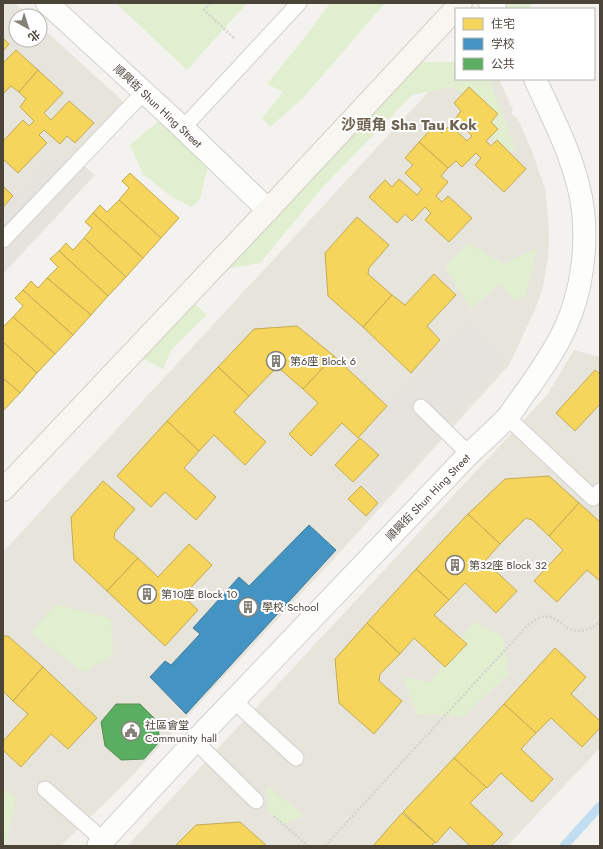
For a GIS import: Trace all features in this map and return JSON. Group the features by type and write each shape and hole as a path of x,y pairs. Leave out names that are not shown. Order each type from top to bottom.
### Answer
{"street":[{"name":"順興街 Shun Hing Street","path":"47,3 183,128 268,210"},
{"path":"3,490 455,9"},
{"name":"順興街 Shun Hing Street","path":"101,843 195,741 469,454 507,417 540,372 554,349 566,326 580,284 583,261 583,215 577,181 568,154 535,80"}],"lane":[{"path":"183,128 299,3"},
{"path":"3,240 144,92"},
{"path":"421,407 469,454"},
{"path":"507,417 593,498 600,491"},
{"path":"234,701 296,758"},
{"path":"195,741 256,801"},
{"path":"45,789 101,843"}],"path":[{"path":"210,3 204,10 252,54"},
{"path":"324,846 529,624 539,617 550,617 559,621 566,627 576,631 588,630 600,621"},
{"path":"256,801 308,846"}],"shaded area":[{"path":"3,3 15,3 20,8 8,8 8,48 48,48 48,33 125,103 74,157 48,159 13,196 3,186"},
{"path":"455,63 455,80 499,80 513,110 511,113 518,119 532,151 545,189 549,237 548,258 543,287 535,310 509,365 342,550 129,779 61,846 3,846 3,552"},
{"path":"74,157 95,175 3,274 3,207 48,159"},
{"path":"468,321 506,359 378,503 361,486 359,487 353,482 379,455 360,438"},
{"path":"574,350 600,357 600,748 507,846 127,846 547,395"}],"green space":[{"path":"116,3 247,3 187,70"},
{"path":"330,3 385,3 304,97 270,127 262,118 283,92 267,84 306,36"},
{"path":"493,3 533,3 529,8 493,8"},
{"path":"417,62 455,62 455,80 489,80 516,151 499,151 478,105 452,87 412,95 322,188 260,263 220,270 363,118 382,69"},
{"path":"161,119 209,163 200,199 192,207 172,197 143,174 130,145"},
{"path":"468,243 504,264 537,248 526,295 515,301 500,283 471,309 445,267"},
{"path":"193,302 207,315 172,349 163,369 138,356"},
{"path":"55,604 111,618 113,655 83,672 31,633"},
{"path":"473,622 503,636 508,674 464,716 417,714 403,677 431,682"},
{"path":"267,785 304,816 282,824 268,812"},
{"path":"3,788 16,798 5,846 3,846"}],"building: 住宅":[{"path":"3,38 8,43 8,45 3,51"},
{"path":"16,50 38,70 19,92 11,86 4,93 3,63"},
{"path":"38,70 63,93 44,113 51,120 69,101 94,123 75,143 67,136 60,144 44,130 39,135 47,143 18,173 3,159 3,141 23,120 29,126 34,121 20,107 26,99 19,92"},
{"path":"469,87 498,114 491,122 498,129 486,141 491,146 497,140 526,169 504,192 475,165 481,158 476,153 462,167 456,161 448,168 419,142 434,126 442,133 450,125 467,141 472,136 455,119 461,111 454,103"},
{"path":"419,142 448,168 441,176 448,182 436,196 442,202 448,196 472,218 449,242 425,220 431,213 425,207 412,221 405,214 397,223 369,197 385,180 392,187 399,179 417,195 422,189 405,173 413,165 405,158"},
{"path":"130,173 179,218 161,238 119,200 129,188 122,181"},
{"path":"3,186 13,196 3,207"},
{"path":"119,200 161,238 143,258 93,213 100,205 107,212"},
{"path":"93,213 143,258 126,277 84,238 92,228 85,222"},
{"path":"357,217 389,245 369,268 368,274 392,295 363,327 328,296 325,253"},
{"path":"84,238 126,277 108,296 59,251 66,243 73,250"},
{"path":"59,251 108,296 91,315 47,278 58,267 50,259"},
{"path":"434,274 456,295 427,326 440,340 411,373 363,327 392,295 405,305"},
{"path":"47,278 91,315 73,335 23,290 31,281 38,288"},
{"path":"23,290 73,335 55,354 13,317 23,306 15,298"},
{"path":"13,317 55,354 37,373 3,342 3,327"},
{"name":"第6座 Block 6","path":"297,326 334,356 303,389 281,370 275,369 249,396 218,367 254,329"},
{"path":"3,342 37,373 20,393 3,378"},
{"path":"334,356 387,406 358,438 342,423 311,456 289,434 318,403 303,389"},
{"path":"218,367 249,396 234,412 266,442 245,465 214,435 199,451 167,421"},
{"path":"595,370 600,374 600,404 575,431 556,413"},
{"path":"3,378 20,393 3,411"},
{"path":"167,421 199,451 184,468 216,497 196,520 165,492 151,507 117,476"},
{"path":"360,438 379,455 353,482 335,465"},
{"path":"549,476 579,503 549,536 532,520 526,518 500,544 468,514 505,479"},
{"path":"103,481 135,509 115,532 114,538 138,558 107,591 74,560 71,517"},
{"path":"361,486 378,503 366,516 348,499"},
{"path":"579,503 600,522 600,581 587,570 557,602 534,581 563,550 549,536"},
{"name":"第32座 Block 32","path":"468,514 500,544 485,561 517,591 496,613 465,583 449,600 416,569"},
{"name":"第10座 Block 10","path":"189,544 212,565 183,596 198,610 165,646 107,591 138,558 158,577"},
{"path":"416,569 449,600 434,615 467,644 445,667 414,638 400,654 367,623"},
{"path":"367,623 400,654 380,674 379,681 402,701 374,734 339,703 335,659"},
{"path":"3,636 8,636 43,667 13,701 3,691"},
{"path":"555,648 586,677 571,694 600,721 600,728 582,747 551,718 536,733 504,704"},
{"path":"43,667 97,718 68,749 51,734 21,767 3,750 3,741 28,714 13,701"},
{"path":"504,704 536,733 521,749 553,779 532,802 501,773 487,788 454,758"},
{"path":"454,758 486,787 470,803 503,834 491,846 470,846 450,827 436,843 403,812"},
{"path":"402,813 435,842 431,846 373,846"},
{"path":"240,822 267,846 175,846 196,825"}],"building: 学校":[{"name":"學校 School","path":"309,525 336,550 186,714 150,677 165,661 171,665 200,634 193,628 239,577 249,586"}],"building: 公共":[{"name":"社區會堂 Community hall","path":"116,704 140,704 157,721 160,741 144,759 121,760 105,746 101,722"}],"waterway":[{"path":"564,846 600,806"}],"place":[{"name":"第6座 Block 6","path":"276,361"},
{"name":"第32座 Block 32","path":"455,565"},
{"name":"第10座 Block 10","path":"147,594"},
{"name":"學校 School","path":"248,607"},
{"name":"社區會堂 Community hall","path":"131,731"}],"district":[{"name":"沙頭角 Sha Tau Kok","path":"409,125"}]}
